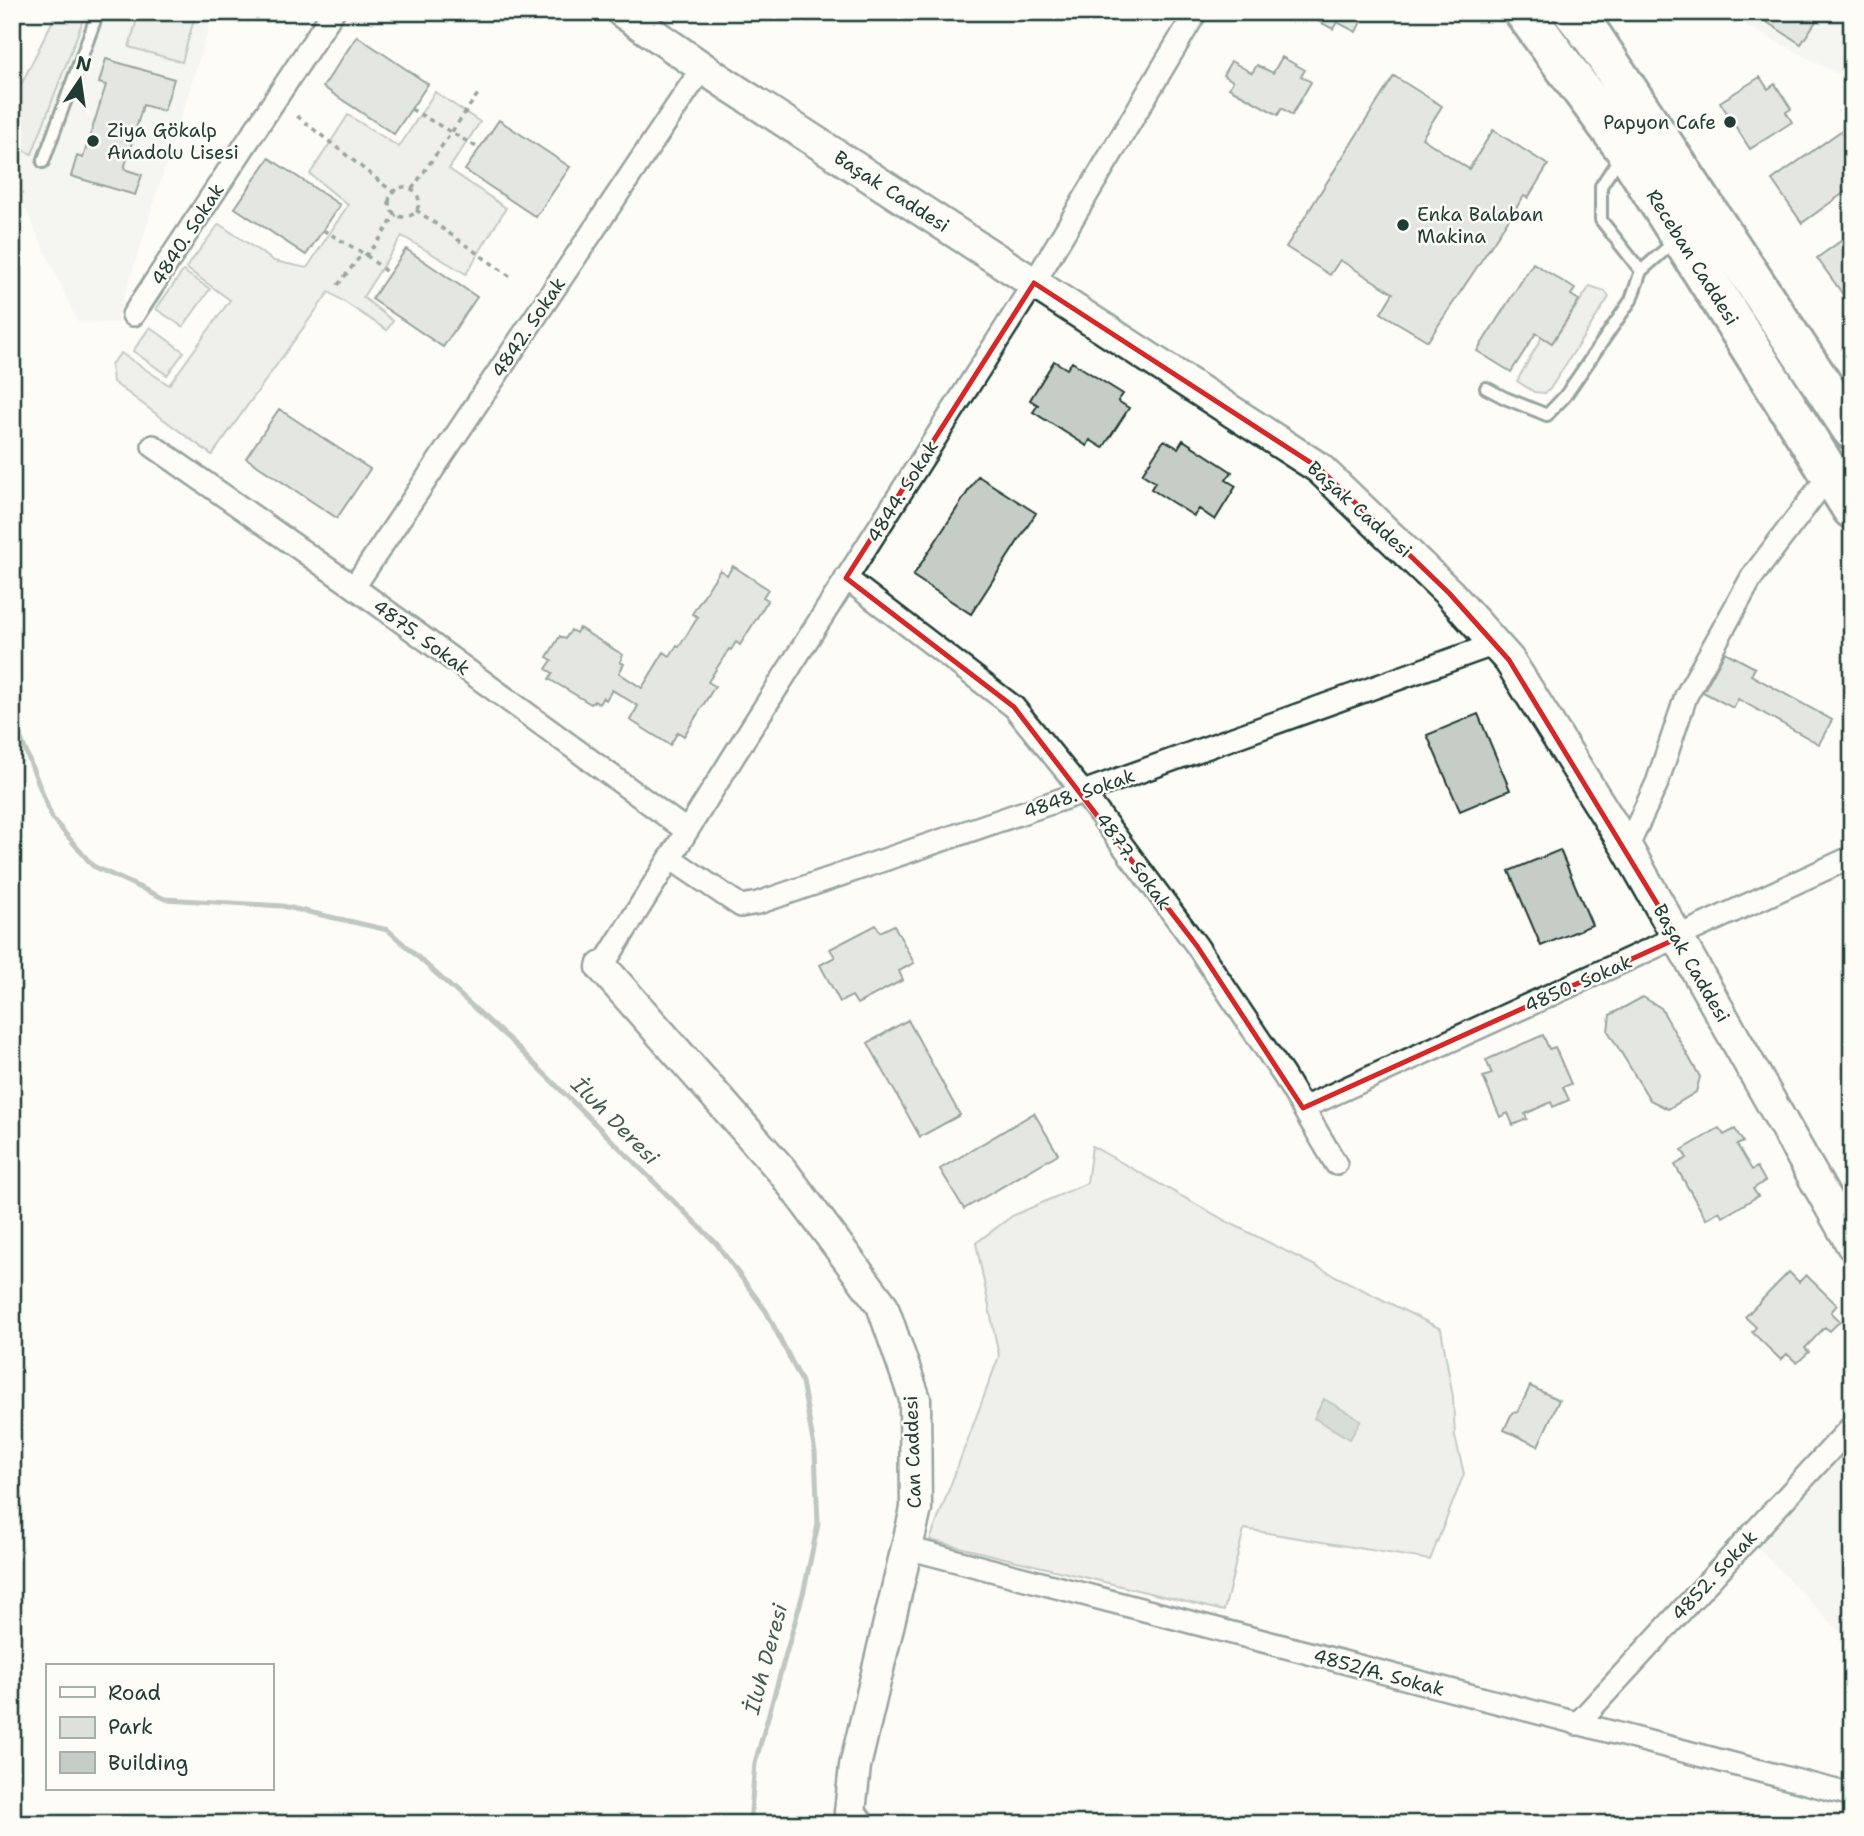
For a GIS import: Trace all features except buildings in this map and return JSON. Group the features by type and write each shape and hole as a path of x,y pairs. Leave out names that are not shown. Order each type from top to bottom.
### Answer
{"highway":[{"name":"Receban Caddesi","path":"1524,12 1625,149 1852,509"},
{"name":"Receban Caddesi","path":"1573,12 1609,61 1852,430"}],"street":[{"name":"4840. Sokak","path":"133,315 333,12"},
{"name":"Başak Caddesi","path":"622,12 722,81 1319,468 1450,593 1509,660 1627,848 1852,1245"},
{"name":"4844. Sokak","path":"602,967 1034,283 1196,12"},
{"name":"4842. Sokak","path":"354,587 703,67"},
{"name":"4875. Sokak","path":"153,446 354,587 687,831"},
{"path":"1627,848 1657,783 1686,696 1752,577 1830,474"},
{"name":"4877. Sokak","path":"846,578 1014,707 1083,792 1196,946 1284,1076 1336,1164"},
{"name":"4848. Sokak","path":"670,858 741,906 758,903 1083,792 1495,644"},
{"name":"4850. Sokak","path":"1303,1108 1852,856"},
{"name":"Can Caddesi","path":"602,967 783,1172 882,1305 915,1399 916,1509 855,1766 850,1812 858,1824"},
{"name":"4852. Sokak","path":"1577,1724 1852,1426"},
{"name":"4852/A. Sokak","path":"907,1548 1852,1795"}],"lane":[{"path":"43,162 98,12"},
{"path":"1625,149 1601,186 1601,219 1641,271"},
{"path":"1486,388 1547,415 1565,396 1631,300 1641,271 1668,244 1680,238"}],"path":[{"path":"412,189 480,90"},
{"path":"411,109 480,149"},
{"path":"297,116 393,192"},
{"path":"402,187 412,189 419,201 416,210 409,216 396,214 390,201 393,192 402,187"},
{"path":"416,210 510,277"},
{"path":"338,285 358,259 377,243 396,214"},
{"path":"323,230 366,255 389,274"}],"highlighted area":[{"path":"1034,283 1319,468 1449,593 1509,660 1678,938 1303,1108 1197,946 1014,707 846,578"}],"shaded area":[{"name":"Ziya Gökalp Anadolu Lisesi","path":"57,12 214,12 116,323 78,322 12,180 12,103"},
{"path":"1720,12 1852,12 1852,81"},
{"path":"1324,1399 1361,1420 1350,1439 1314,1418"},
{"path":"1852,1443 1852,1644 1756,1546"}],"green space":[{"path":"57,12 86,12 32,154 12,147 12,103"},
{"path":"139,12 196,12 182,62 129,47"},
{"path":"435,92 480,122 449,169 506,208 466,274 402,236 363,297 393,321 387,330 329,292 212,455 113,382 111,364 121,353 169,385 230,300 186,268 219,224 274,261 307,268 348,205 310,174 348,115 399,147"},
{"path":"183,271 210,289 183,327 156,309"},
{"path":"1590,286 1605,291 1609,297 1550,389 1545,393 1534,392 1517,381 1542,337 1552,343"},
{"path":"150,327 184,352 167,375 133,351"},
{"path":"1092,1146 1228,1222 1441,1329 1453,1397 1455,1436 1464,1474 1430,1560 1244,1529 1224,1611 930,1540 999,1356 976,1243 1012,1216 1087,1183"}],"waterway":[{"name":"İluh Deresi","path":"12,716 52,818 93,866 165,899 282,906 388,930 512,1042 716,1243 766,1311 802,1382 815,1452 818,1524 804,1590 755,1763 750,1824"}],"place":[{"name":"Papyon Cafe","path":"1730,122"},
{"name":"Ziya Gökalp Anadolu Lisesi","path":"93,141"},
{"name":"Enka Balaban Makina","path":"1403,225"}]}
